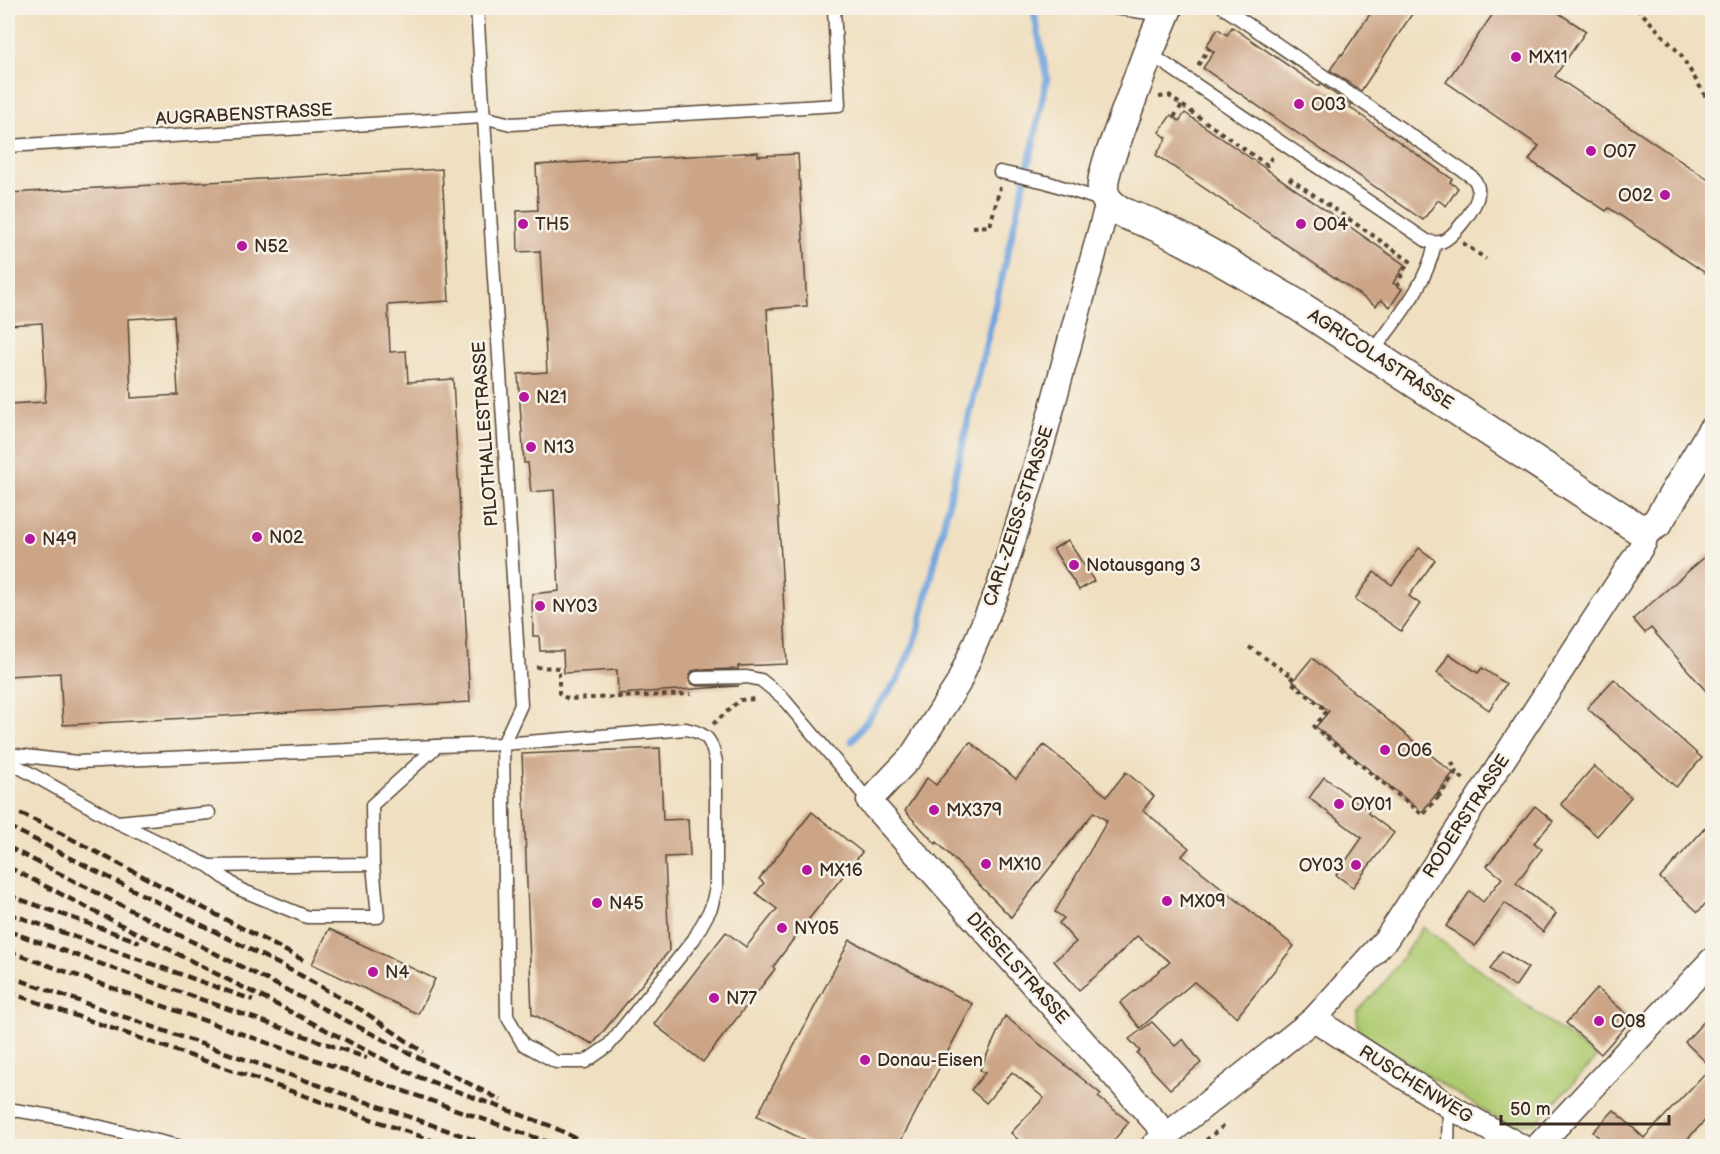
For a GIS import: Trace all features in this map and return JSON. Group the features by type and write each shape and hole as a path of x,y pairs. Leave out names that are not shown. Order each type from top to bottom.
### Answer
{"street":[{"path":"1108,202 1103,192 1103,180 1165,11"},
{"name":"AGRICOLASTRASSE","path":"1108,202 1119,210 1152,224 1238,270 1372,353 1637,528 1647,529"},
{"name":"CARL-ZEISS-STRASSE","path":"869,801 911,757 958,684 999,587 1056,396 1108,202"},
{"name":"RODERSTRASSE","path":"1160,1141 1314,1019 1387,939 1637,554 1644,542 1647,529 1657,523 1713,432"},
{"name":"DIESELSTRASSE","path":"869,801 1160,1141"},
{"path":"1538,1146 1713,960"},
{"name":"RUSCHENWEG","path":"1314,1019 1449,1106 1520,1146"}],"lane":[{"name":"PILOTHALLESTRASSE","path":"477,8 521,705 503,744"},
{"name":"AUGRABENSTRASSE","path":"8,147 483,117 511,124 839,105 834,8"},
{"path":"1114,8 1165,11"},
{"path":"1148,53 1428,241 1435,243 1449,238 1456,232 1477,199 1477,182 1472,177 1224,8"},
{"path":"1004,173 1046,182 1108,202"},
{"path":"1372,353 1422,281 1431,263 1435,243"},
{"path":"697,678 739,676 761,680 782,697 869,801"},
{"path":"8,754 77,762 503,744 686,729 702,733 711,744 716,762 716,888 711,908 694,939 608,1046 585,1062 556,1062 523,1044 507,1016 503,744"},
{"path":"8,761 117,822 209,866 238,889 307,917 378,917 366,806 437,746"},
{"path":"117,822 209,813"},
{"path":"209,866 373,864"},
{"path":"1448,1146 1449,1106"},
{"path":"8,1109 69,1119 143,1141 178,1146"}],"path":[{"path":"1637,8 1681,56 1713,107"},
{"path":"1198,65 1209,48"},
{"path":"1170,96 1267,165 1276,150"},
{"path":"1174,117 1182,105"},
{"path":"973,227 990,226 1004,173"},
{"path":"1289,178 1410,261 1397,286"},
{"path":"1473,250 1486,259"},
{"path":"1250,646 1294,677 1290,681 1327,711 1314,727 1423,815 1456,773"},
{"path":"518,667 559,668 559,693 568,699 696,694"},
{"path":"702,733 740,700 732,693"},
{"path":"1452,762 1456,773 1465,780"},
{"path":"1199,1146 1217,1131"}],"green space":[{"path":"1423,927 1597,1058 1535,1123 1507,1125 1358,1032 1357,1012 1385,982"}],"building":[{"path":"1374,8 1416,8 1361,91 1330,70"},
{"path":"1497,8 1551,8 1586,31 1555,76 1713,183 1713,278 1609,208 1606,211 1529,160 1539,146 1446,82"},
{"name":"O03","path":"1232,27 1318,86 1320,84 1351,105 1349,107 1452,179 1450,182 1458,188 1446,206 1438,200 1423,220 1203,68 1214,52 1206,46 1218,29 1227,35"},
{"name":"O04","path":"1185,113 1405,265 1393,283 1402,289 1390,307 1381,300 1376,306 1156,155 1167,138 1159,132 1171,115 1179,121"},
{"path":"758,152 758,156 798,154 807,306 767,309 787,664 697,670 692,671 689,678 690,683 697,686 739,686 618,694 617,670 564,673 563,651 540,651 539,636 533,636 532,594 559,591 554,490 531,492 528,463 524,463 518,374 547,372 540,251 518,252 517,211 538,210 536,165"},
{"path":"442,169 449,301 388,305 390,352 406,351 408,382 453,379 470,702 63,725 60,673 8,676 8,404 45,402 46,385 42,323 8,325 8,193","holes":["174,316 178,395 131,398 128,319"]},
{"name":"Notausgang 3","path":"1068,540 1094,581 1079,590 1053,549"},
{"path":"1419,548 1435,560 1409,596 1420,604 1401,631 1355,599 1374,572 1392,585"},
{"path":"1713,550 1713,699 1651,628 1645,633 1633,619"},
{"path":"1449,654 1478,673 1482,668 1506,684 1489,710 1437,673"},
{"name":"O06","path":"1312,658 1453,773 1422,812 1316,727 1329,711 1293,681"},
{"path":"1614,679 1702,758 1676,787 1587,708"},
{"name":"MX09","path":"970,742 1016,779 1044,745 1107,796 1126,772 1154,796 1143,810 1189,848 1182,856 1294,946 1237,1017 1194,982 1140,1028 1120,1003 1170,962 1137,936 1079,990 1054,961 1076,942 1059,923 1064,918 1055,912 1107,821 1094,812 1011,917 937,842 936,844 905,811 927,778 936,785"},
{"name":"N45","path":"660,748 663,820 688,819 690,856 665,857 669,951 593,1044 532,1014 522,754"},
{"path":"1594,766 1631,797 1597,836 1561,804"},
{"path":"1324,777 1394,833 1353,887 1336,875 1362,838 1309,798"},
{"path":"1535,806 1553,821 1534,843 1542,849 1516,883 1556,914 1543,932 1505,903 1475,946 1446,926 1470,891 1483,902 1502,878 1487,866"},
{"path":"812,812 862,852 801,929 773,967 775,969 703,1062 654,1024 726,932 746,947 777,909 756,893 764,883 759,879"},
{"path":"1713,819 1713,895 1698,912 1660,878"},
{"name":"N4","path":"329,929 435,979 418,1014 312,964"},
{"name":"Donau-Eisen","path":"850,940 973,1004 898,1146 815,1146 757,1116"},
{"path":"1502,951 1528,968 1515,987 1490,969"},
{"name":"O08","path":"1597,988 1632,1019 1601,1054 1566,1023"},
{"path":"1713,1012 1713,1112 1681,1146 1608,1146 1593,1132 1614,1110 1644,1138 1711,1067 1685,1042"},
{"path":"1005,1016 1101,1094 1098,1097 1129,1122 1109,1146 1025,1146 1011,1133 1044,1098 1012,1072 986,1103 971,1090 985,1073 980,1070"},
{"path":"1152,1022 1175,1046 1183,1039 1201,1063 1170,1089 1137,1053 1140,1051 1129,1039"}],"waterway":[{"path":"852,741 899,678 918,633 1047,78 1033,8"}],"railway":[{"path":"8,808 43,824 303,960"},
{"path":"8,826 300,975 363,1011 423,1052"},
{"path":"8,847 501,1100"},
{"path":"8,867 416,1076 551,1126 591,1146"},
{"path":"8,895 140,942"},
{"path":"8,913 253,1000"},
{"path":"8,931 367,1058"},
{"path":"8,951 559,1146"},
{"path":"8,976 492,1146"},
{"path":"8,992 448,1146"}],"place":[{"name":"MX11","path":"1516,57"},
{"name":"O03","path":"1299,104"},
{"name":"O07","path":"1591,151"},
{"name":"O02","path":"1665,195"},
{"name":"TH5","path":"523,224"},
{"name":"O04","path":"1301,224"},
{"name":"N52","path":"242,246"},
{"name":"N21","path":"524,397"},
{"name":"N13","path":"531,447"},
{"name":"N02","path":"257,537"},
{"name":"N49","path":"30,539"},
{"name":"Notausgang 3","path":"1074,565"},
{"name":"NY03","path":"540,606"},
{"name":"O06","path":"1385,750"},
{"name":"OY01","path":"1339,804"},
{"name":"MX379","path":"934,810"},
{"name":"MX10","path":"986,864"},
{"name":"OY03","path":"1356,865"},
{"name":"MX16","path":"807,870"},
{"name":"MX09","path":"1167,901"},
{"name":"N45","path":"597,903"},
{"name":"NY05","path":"782,928"},
{"name":"N4","path":"373,972"},
{"name":"N77","path":"714,998"},
{"name":"O08","path":"1599,1021"},
{"name":"Donau-Eisen","path":"865,1060"}]}
